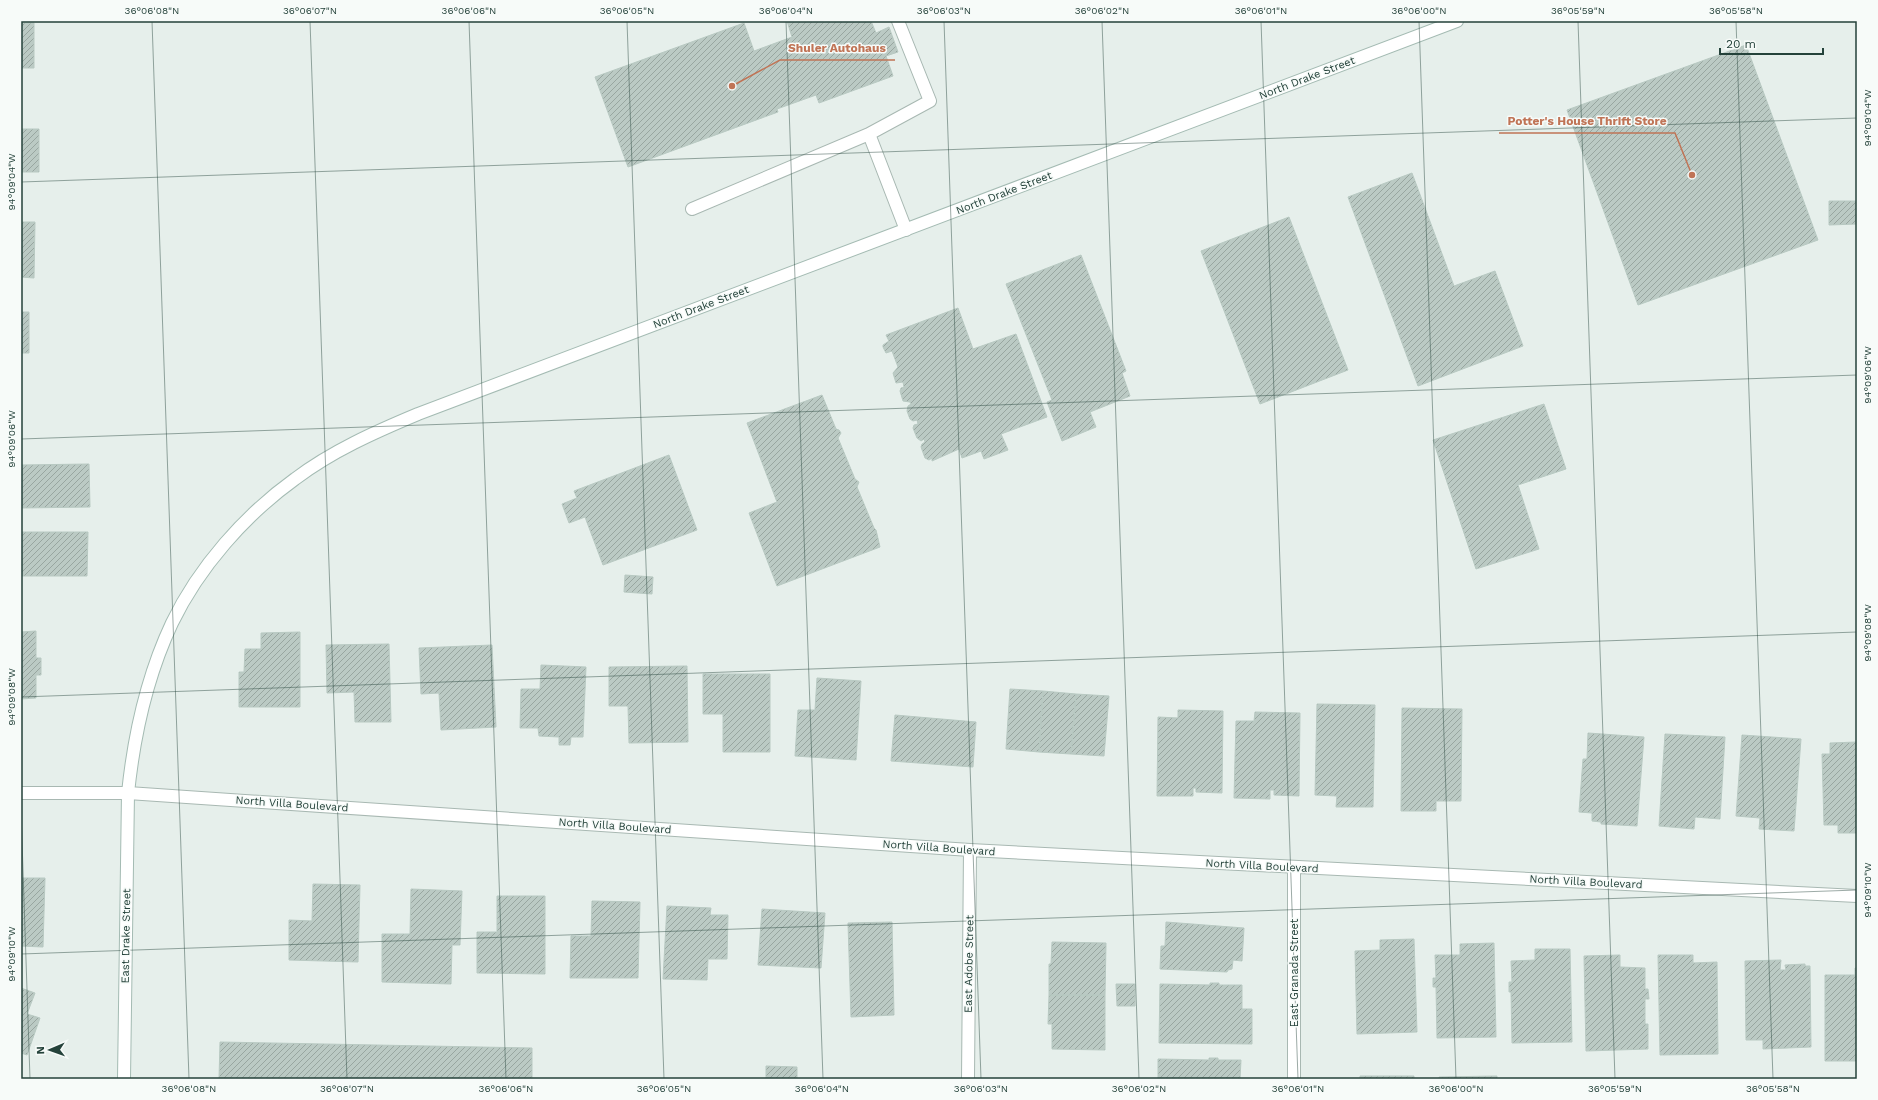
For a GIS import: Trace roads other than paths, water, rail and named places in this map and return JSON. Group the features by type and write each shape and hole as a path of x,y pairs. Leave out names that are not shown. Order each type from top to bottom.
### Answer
{"street":[{"path":"692,209 869,134 930,101 898,21"},
{"name":"North Drake Street","path":"128,793 131,762 141,713 172,623 197,582 225,544 260,507 295,479 328,457 370,434 418,414 1457,21"},
{"path":"869,134 906,230"},
{"name":"North Villa Boulevard","path":"21,792 128,793 970,850 1857,896"},
{"name":"East Drake Street","path":"124,1079 128,793"},
{"name":"East Adobe Street","path":"968,1079 970,850"},
{"name":"East Granada Street","path":"1294,868 1294,1079"}],"place":[{"name":"Shuler Autohaus","path":"732,86"},
{"name":"Potter's House Thrift Store","path":"1692,175"}]}
